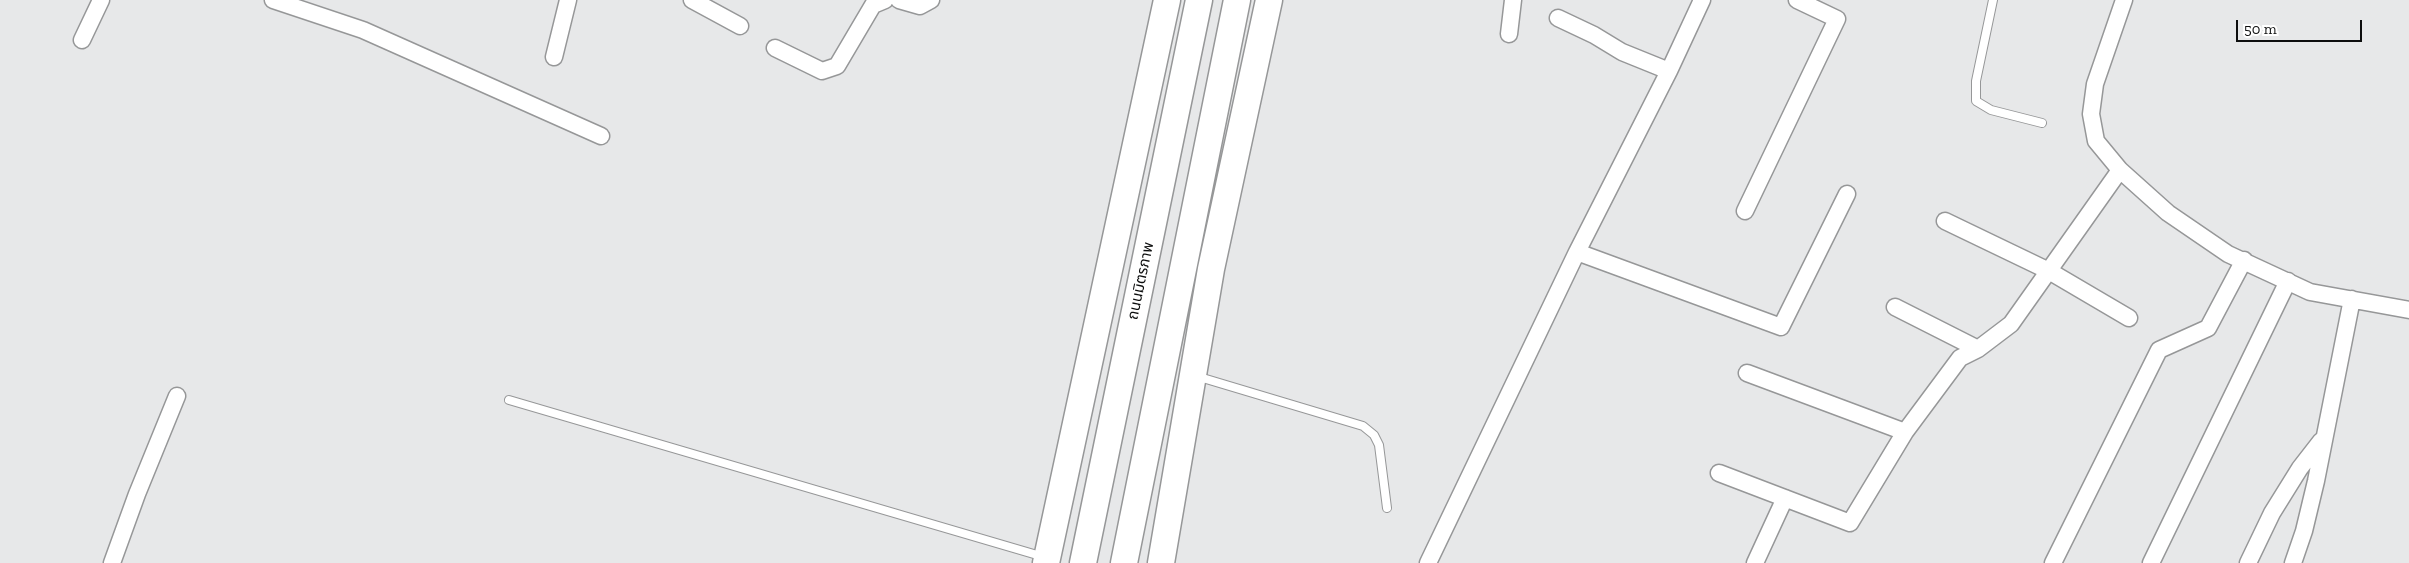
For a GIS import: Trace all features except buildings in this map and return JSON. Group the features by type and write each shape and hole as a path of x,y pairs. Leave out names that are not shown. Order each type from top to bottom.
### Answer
{"highway":[{"path":"1047,560 1167,0"},
{"name":"ถนนมิตรภาพ","path":"1083,563 1199,0"},
{"path":"1124,563 1237,0"},
{"path":"1161,563 1192,375 1224,207 1269,0"},
{"path":"1161,25 1164,169"},
{"path":"1201,178 1261,37"}],"street":[{"path":"82,40 100,0"},
{"path":"273,0 363,30 601,136"},
{"path":"554,57 568,0"},
{"path":"692,0 740,26"},
{"path":"775,48 822,71 838,66 873,5 885,0"},
{"path":"898,0 920,6 931,0"},
{"path":"1509,34 1513,0"},
{"path":"1428,563 1577,252 1669,71 1702,0"},
{"path":"1745,211 1837,18 1797,0"},
{"path":"2124,0 2096,84 2090,114 2096,141 2120,170 2168,213 2228,254 2310,292 2409,310"},
{"path":"1558,18 1594,35 1622,52 1669,71"},
{"path":"1719,473 1850,523 1905,432 1960,358 1978,349 2011,324 2120,170"},
{"path":"1577,252 1780,327 1847,194"},
{"path":"1945,221 2049,271 2129,318"},
{"path":"2053,563 2159,350 2208,328 2244,260"},
{"path":"2151,563 2288,281"},
{"path":"2292,563 2304,531 2333,400 2352,299"},
{"path":"1895,307 1978,349"},
{"path":"1747,373 1905,432"},
{"path":"112,563 137,494 177,396"},
{"path":"2248,563 2272,513 2300,468 2323,440"},
{"path":"1755,563 1785,498"}],"lane":[{"path":"1994,0 1976,81 1976,101 1991,110 2042,123"},
{"path":"1192,375 1363,426 1374,435 1379,445 1387,508"},
{"path":"509,400 1047,560"}]}
